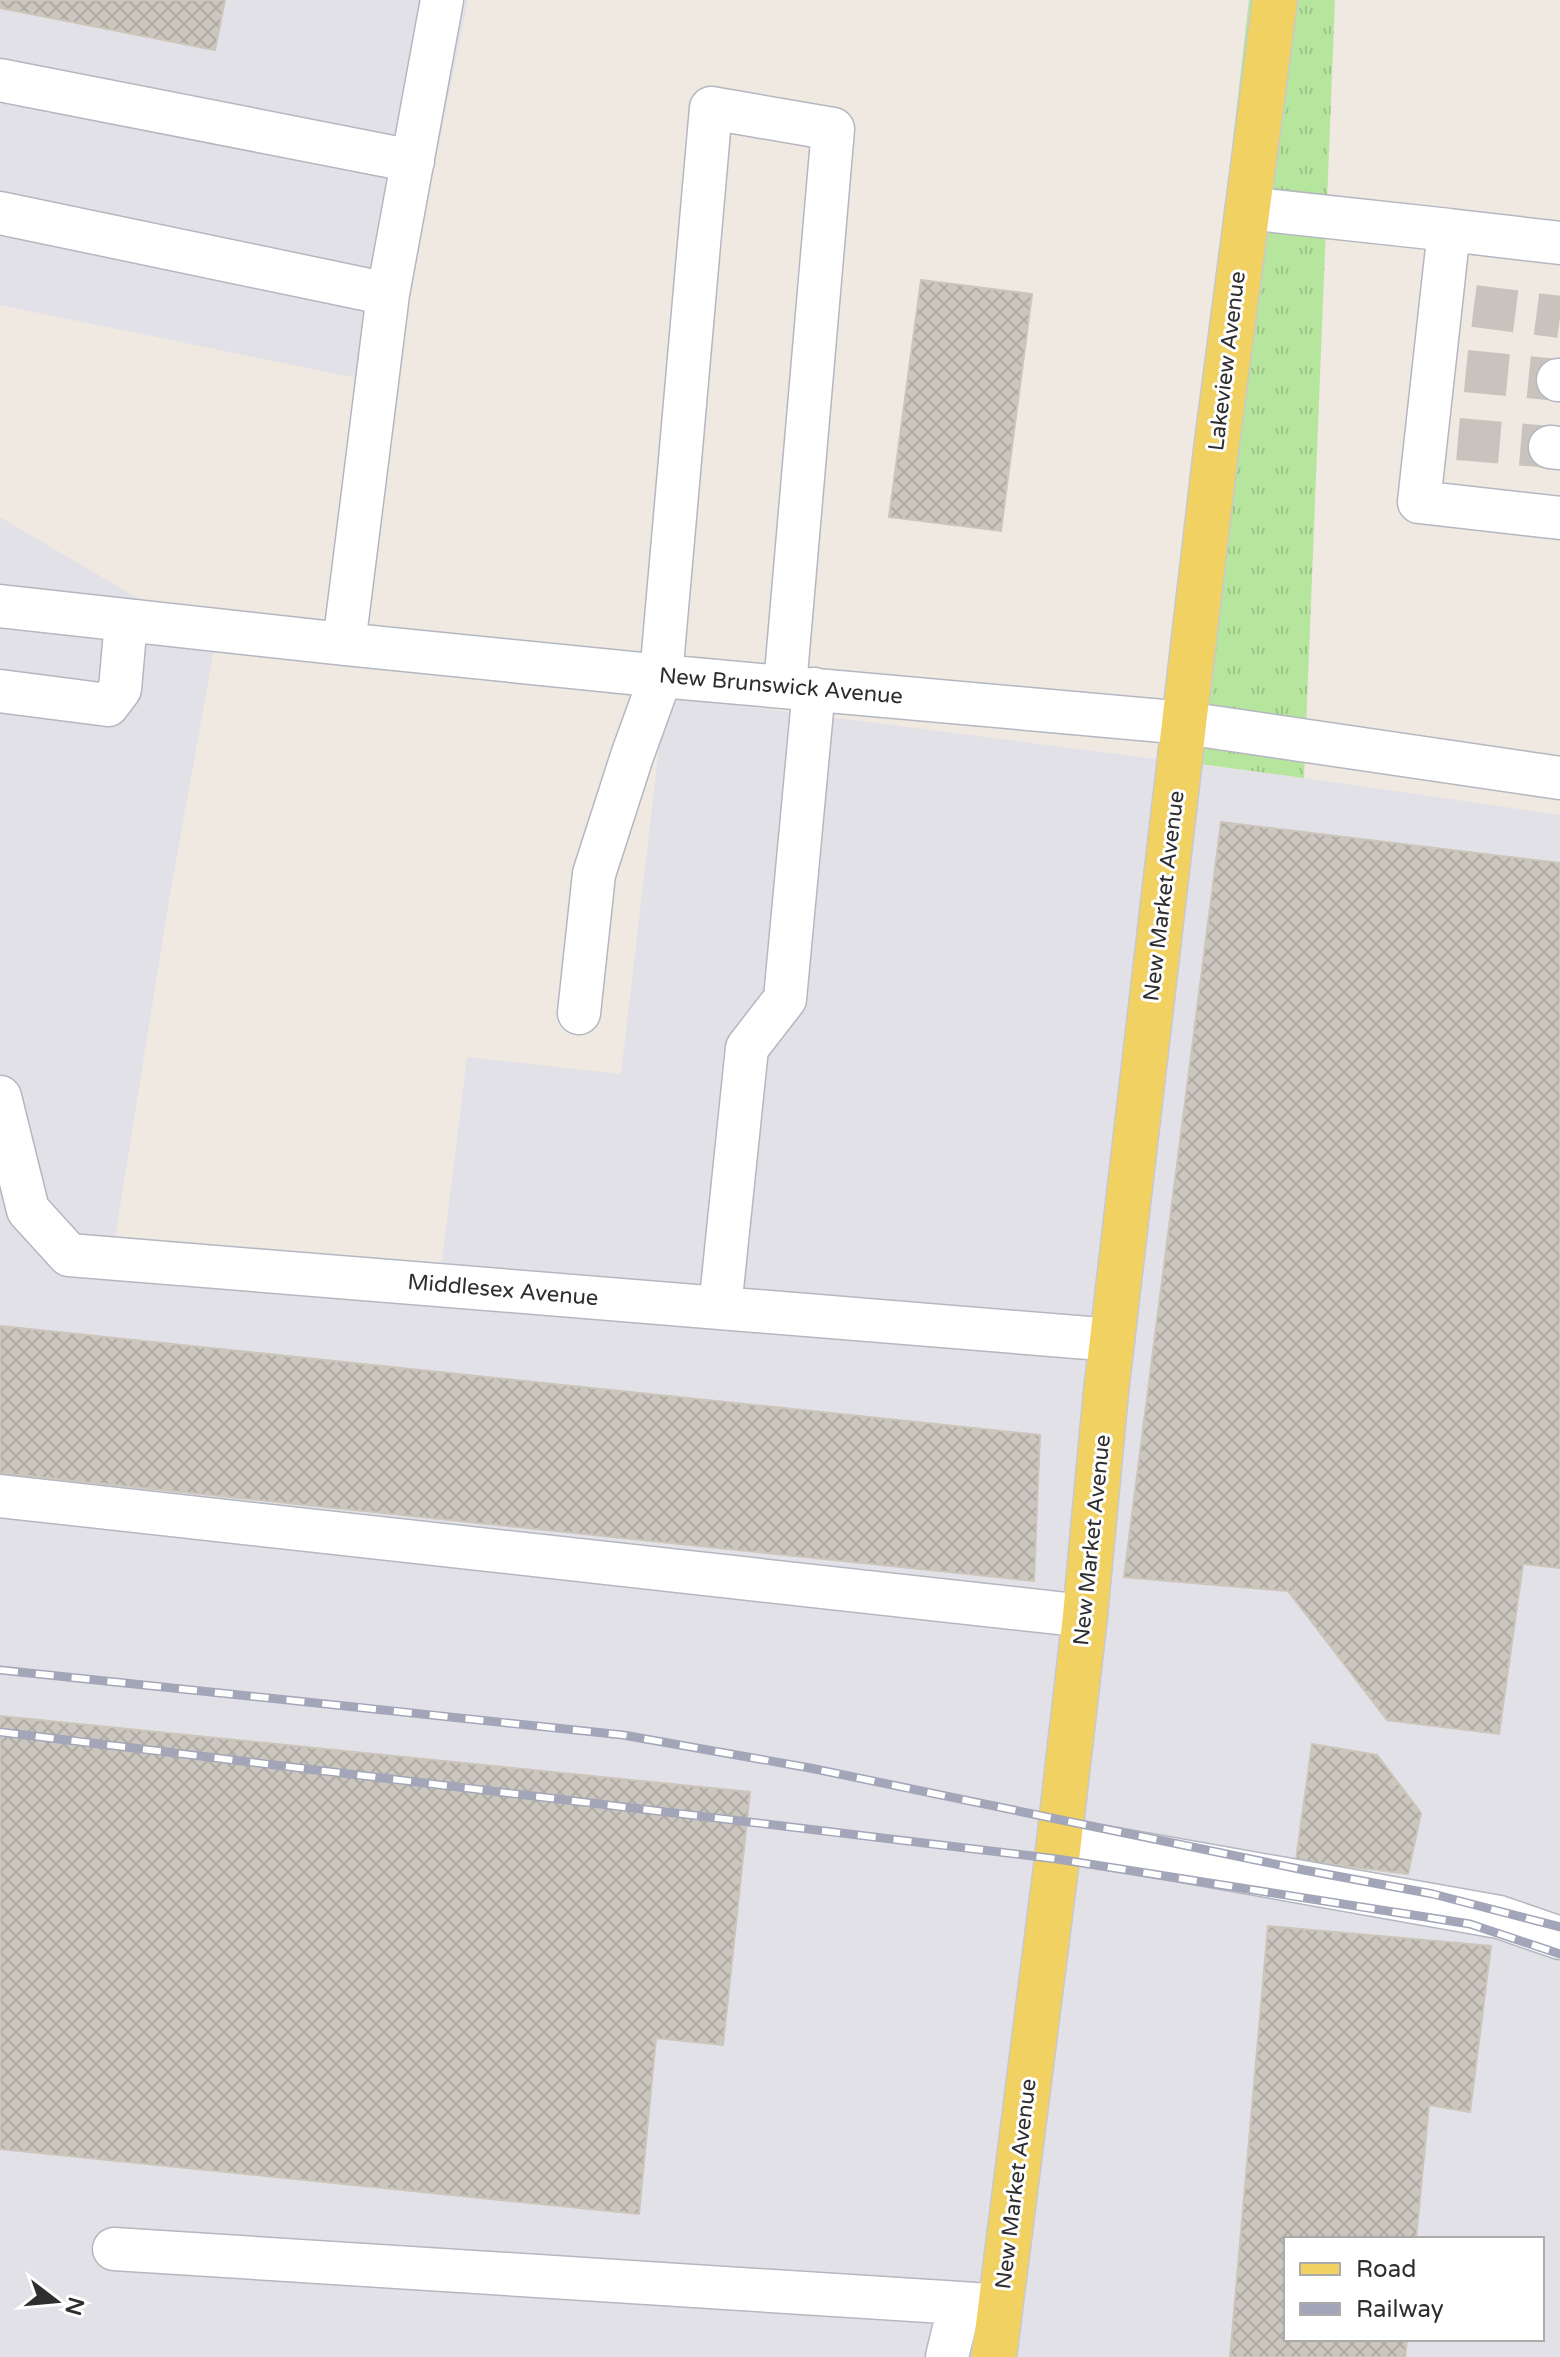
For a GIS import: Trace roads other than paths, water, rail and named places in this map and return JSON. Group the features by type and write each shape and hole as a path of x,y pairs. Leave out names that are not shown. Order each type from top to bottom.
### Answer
{"main road":[{"name":"Lakeview Avenue","path":"1185,723 1216,450 1275,0"},
{"name":"New Market Avenue","path":"994,2357 980,2304 1059,1839 1185,723"}],"street":[{"path":"344,644 388,294 442,0"},
{"path":"0,80 413,161"},
{"path":"579,1013 594,874 661,676 711,108 833,129 785,999 747,1048 720,1308"},
{"path":"1247,208 1560,243"},
{"path":"0,213 388,294"},
{"path":"1449,230 1458,304 1442,437 1419,502 1560,518"},
{"name":"New Brunswick Avenue","path":"0,606 661,676 1185,723 1560,778"},
{"path":"0,691 108,705 120,689 126,621"},
{"name":"Middlesex Avenue","path":"0,1097 28,1210 69,1255 1113,1340"},
{"path":"0,1496 1085,1616"},
{"path":"1059,1839 1499,1917 1560,1938"},
{"path":"114,2249 980,2304 947,2357"}],"tunnel":[{"path":"1474,306 1560,317"},
{"path":"1466,371 1558,380"},
{"path":"1458,439 1550,447"}],"railway":[{"path":"0,1670 623,1735 810,1768 1433,1894 1560,1927"},
{"path":"0,1732 1057,1859 1470,1924 1560,1954"}]}
